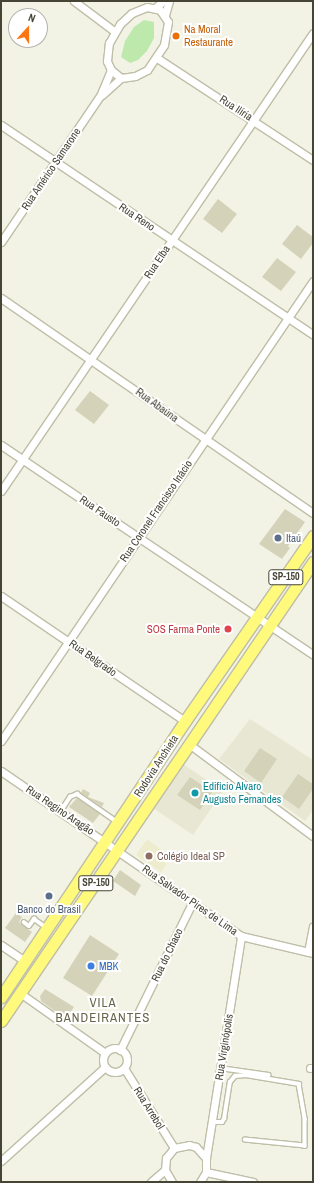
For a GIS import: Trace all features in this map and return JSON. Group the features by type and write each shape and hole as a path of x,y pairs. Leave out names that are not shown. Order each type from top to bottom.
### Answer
{"highway":[{"name":"Rodovia Anchieta","path":"1,997 48,929 185,721 258,618 313,536"},
{"name":"Rodovia Anchieta","path":"1,1021 313,562"}],"street":[{"path":"74,1 114,31"},
{"path":"155,8 163,1"},
{"path":"165,15 155,8 147,7 132,13 114,31 108,52 110,70 121,78 135,76 147,70 157,58 168,30 165,15 169,1"},
{"name":"Rua Elba","path":"1,491 313,33"},
{"name":"Rua Ilíria","path":"157,58 254,119 313,160"},
{"name":"Rua Américo Samarone","path":"1,242 100,96 110,70"},
{"name":"Rua Américo Samarone","path":"100,96 121,78"},
{"name":"Rua Reno","path":"1,125 313,335"},
{"name":"Rua Coronel Francisco Inácio","path":"1,741 313,281"},
{"name":"Rua Abaúna","path":"1,298 92,359 205,440 313,513"},
{"name":"Rua Fausto","path":"1,445 313,655"},
{"name":"Rua Belgrado","path":"1,596 185,721"},
{"path":"189,744 313,836"},
{"name":"Rua Regino Aragão","path":"1,771 118,850"},
{"name":"Rua Salvador Pires de Lima","path":"118,850 241,936 310,953"},
{"name":"Rua do Chaco","path":"120,1050 192,903"},
{"path":"310,953 313,926"},
{"name":"Rua Virginópolis","path":"206,1172 206,1158 241,936"},
{"path":"1,945 26,962"},
{"path":"20,993 105,1053"},
{"path":"112,1049 120,1050 126,1058 124,1068 113,1072 105,1067 103,1061 105,1053 112,1049"},
{"path":"1,1161 105,1067"},
{"name":"Rua Arrebol","path":"124,1068 174,1148"},
{"path":"172,1182 165,1170 166,1158 174,1148 189,1145 202,1152 206,1158"},
{"path":"150,1182 165,1170"},
{"path":"202,1181 206,1172 253,1182"}],"lane":[{"path":"61,811 70,797 77,794 118,823"},
{"path":"24,922 29,926 34,919 48,929"},
{"path":"220,1068 270,1074"},
{"path":"212,1122 222,1122 224,1119 230,1082 235,1076 246,1075 299,1084 305,1119 305,1146 245,1140"}],"shaded area":[{"path":"250,719 313,760 313,810 305,821 219,759"},
{"path":"183,764 223,791 193,835 153,808"},
{"name":"Colégio Ideal SP","path":"147,839 163,851 158,858 167,864 161,872 136,855"}],"green space":[{"path":"144,20 154,22 154,38 147,51 138,60 130,63 121,57 125,41 134,27"}],"building":[{"path":"218,199 237,214 222,233 203,219"},
{"path":"297,225 313,237 313,243 301,259 282,244"},
{"path":"277,258 296,272 281,291 262,277"},
{"path":"90,391 109,405 94,424 75,410"},
{"name":"Itaú","path":"285,509 305,522 288,546 290,548 282,559 259,544"},
{"path":"260,748 277,759 261,783 244,771"},
{"path":"298,774 313,784 313,789 299,809 282,797"},
{"name":"Edificio Alvaro Augusto Fernandes","path":"190,777 212,792 200,810 177,795"},
{"path":"83,789 90,793 88,797 104,803 102,807 81,793"},
{"path":"77,798 100,814 93,823 69,807"},
{"path":"120,870 141,885 135,896 113,881"},
{"path":"16,913 22,917 19,922 32,932 25,942 5,928"},
{"name":"MBK","path":"90,935 119,954 92,996 63,978"},
{"path":"45,989 74,1007 66,1019 41,1001 40,996"}],"place":[{"name":"Na Moral Restaurante","path":"176,36"},
{"name":"Itaú","path":"278,538"},
{"name":"SOS Farma Ponte","path":"228,629"},
{"name":"Edificio Alvaro Augusto Fernandes","path":"195,793"},
{"name":"Colégio Ideal SP","path":"149,856"},
{"name":"Banco do Brasil","path":"49,896"},
{"name":"MBK","path":"91,966"}],"district":[{"name":"VILA BANDEIRANTES","path":"103,1012"}]}
